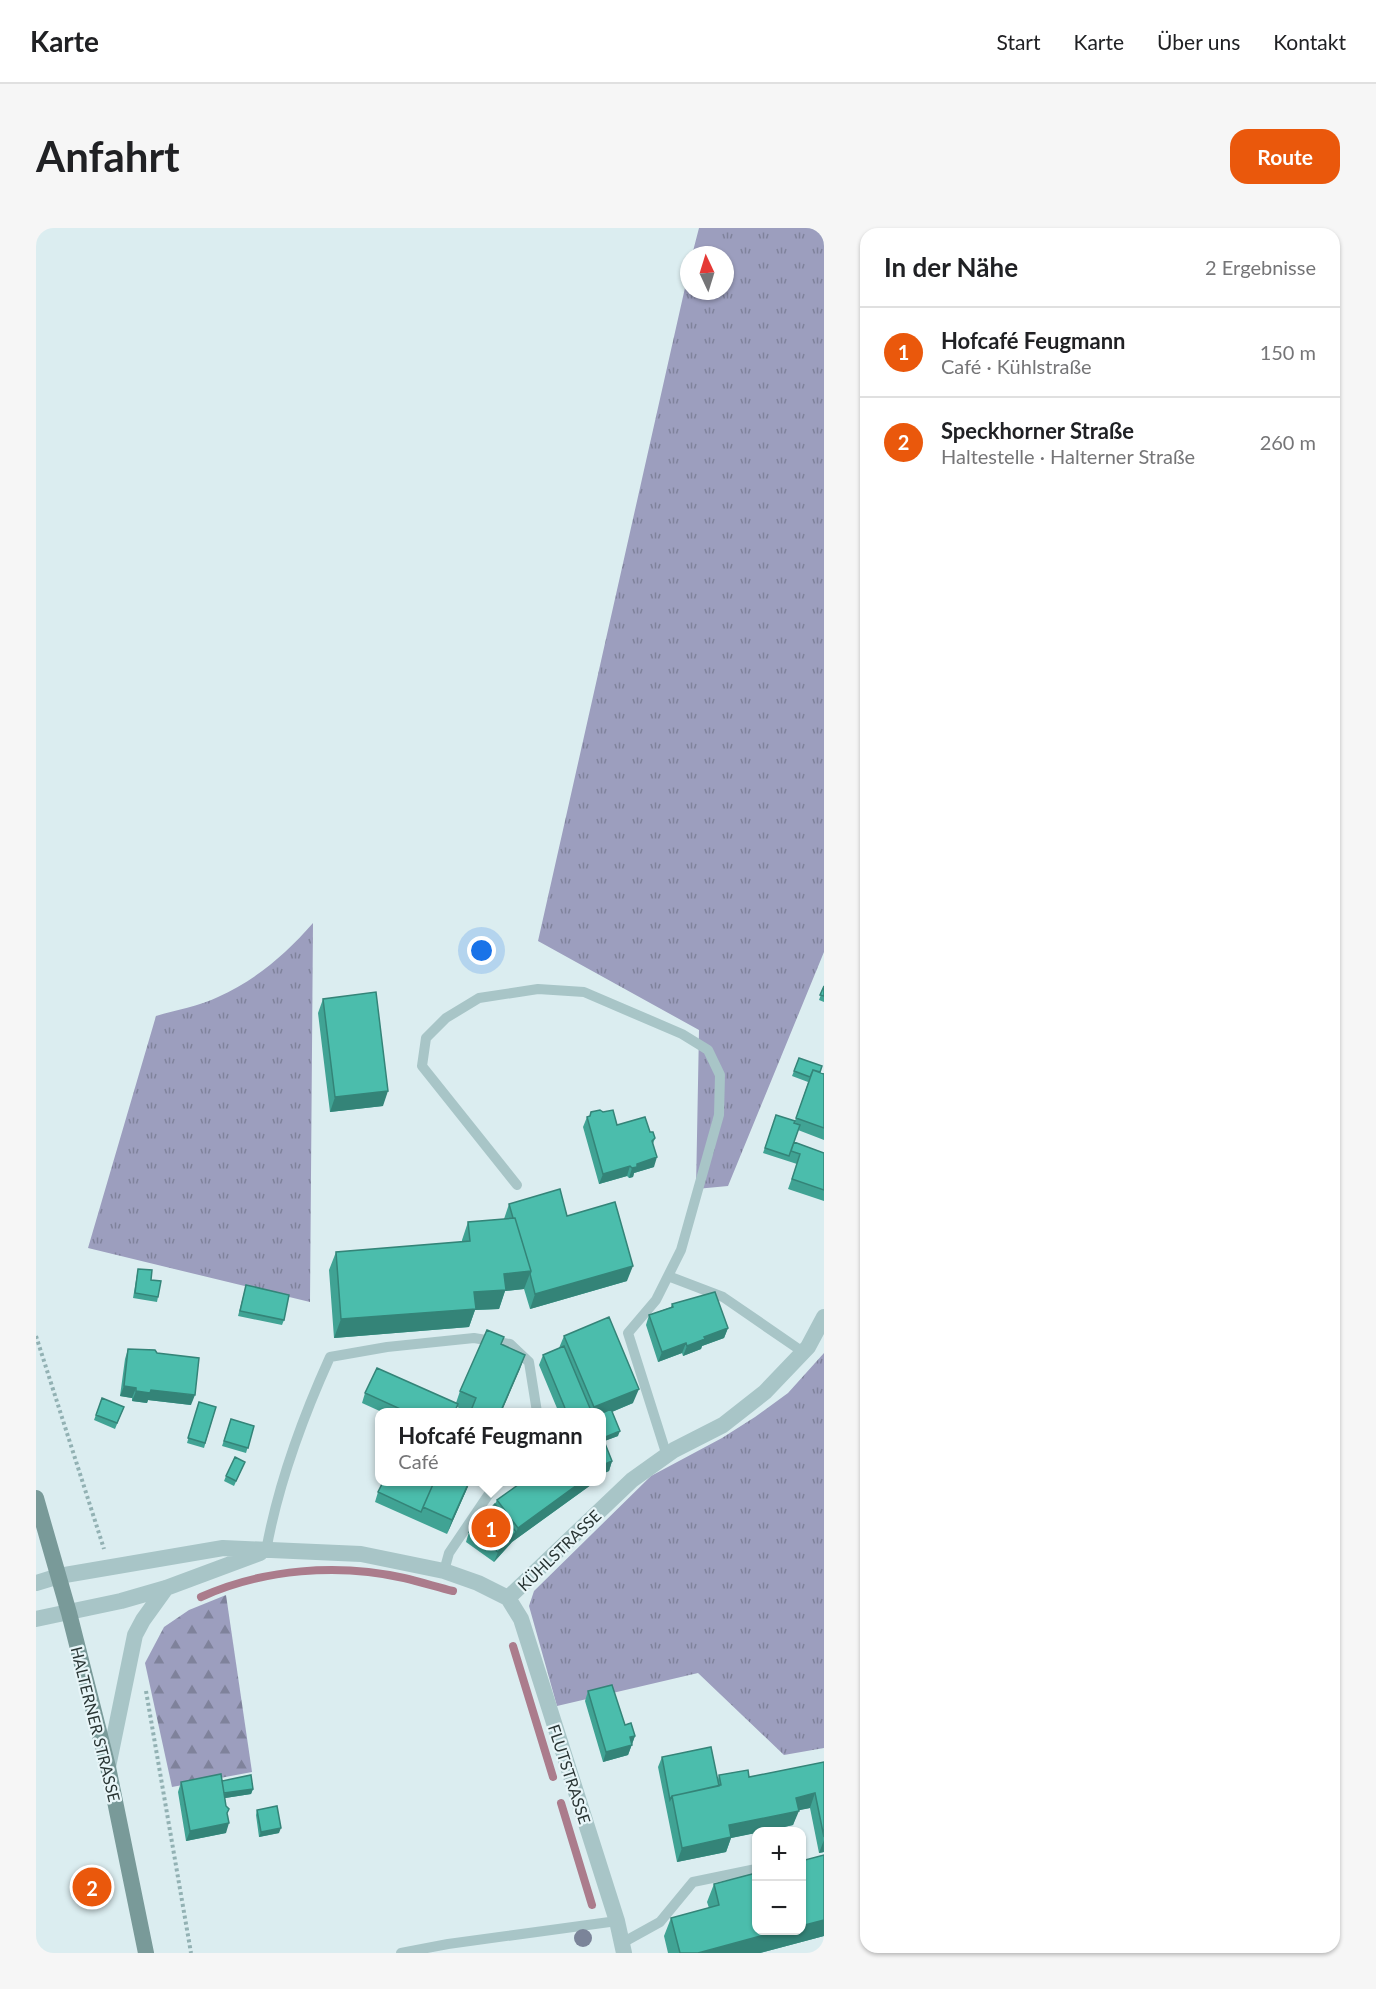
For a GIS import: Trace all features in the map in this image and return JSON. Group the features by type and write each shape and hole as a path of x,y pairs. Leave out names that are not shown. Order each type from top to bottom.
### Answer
{"main road":[{"name":"HALTERNER STRASSE","path":"36,1498 69,1613 108,1767 146,1953"}],"street":[{"name":"KÜHLSTRASSE","path":"36,1583 59,1576 223,1548 361,1554 444,1571 478,1583 508,1598 633,1480 667,1456 723,1425 765,1392 803,1352 824,1317"},
{"name":"KÜHLSTRASSE","path":"36,1619 69,1613 166,1588 266,1551"},
{"path":"108,1767 135,1635 166,1588"},
{"name":"FLUTSTRASSE","path":"508,1598 521,1619 617,1921 623,1948"}],"lane":[{"path":"517,1185 422,1066 426,1038 446,1018 479,998 538,989 584,992 682,1034 708,1050 720,1076 719,1115 681,1250 656,1300 628,1333 667,1456"},
{"path":"668,1276 723,1297 803,1352"},
{"path":"266,1551 271,1521 304,1414 330,1357 387,1347 474,1338 510,1344 529,1362 536,1408"},
{"path":"444,1571 449,1553 494,1486"},
{"path":"623,1948 660,1922 693,1882 752,1870"},
{"path":"400,1953 448,1944 617,1921"}],"green space":[{"path":"699,228 824,228 824,952 728,1186 696,1189 699,1030 538,941 682,300 734,300 734,246 694,246"},
{"path":"313,923 310,1302 88,1248 156,1016 211,1000 245,983 281,956"},
{"path":"824,1353 824,1748 784,1755 698,1673 557,1706 529,1606 534,1591 651,1476 722,1438 755,1417 788,1393"},
{"path":"226,1595 252,1772 172,1787 145,1663 164,1627 189,1610"}],"building":[{"path":"376,992 388,1091 335,1097 323,999"},
{"path":"799,1058 822,1066 820,1072 813,1070 810,1077 794,1071"},
{"path":"813,1070 824,1074 824,1128 796,1118"},
{"path":"600,1110 603,1112 613,1110 617,1125 645,1117 650,1132 653,1132 655,1138 652,1141 657,1157 637,1164 637,1167 630,1166 603,1174 587,1117 591,1112"},
{"path":"776,1115 800,1125 789,1156 765,1148"},
{"path":"794,1142 824,1153 824,1190 792,1179 800,1154 791,1151"},
{"path":"560,1189 567,1216 615,1202 633,1266 535,1294 531,1271 509,1204"},
{"path":"515,1218 531,1271 504,1274 506,1290 474,1292 476,1309 341,1319 336,1252 470,1241 468,1222"},
{"path":"138,1269 152,1270 151,1280 161,1281 158,1297 135,1293"},
{"path":"246,1285 289,1295 284,1320 240,1311"},
{"path":"715,1292 728,1328 687,1346 686,1343 662,1352 649,1315 673,1307 672,1304"},
{"path":"609,1317 639,1389 594,1407 564,1336"},
{"path":"487,1330 504,1337 501,1344 525,1355 502,1408 472,1408 476,1398 460,1391"},
{"path":"564,1346 590,1408 565,1408 543,1355"},
{"path":"128,1349 155,1350 157,1353 199,1358 195,1395 151,1390 150,1393 124,1386"},
{"path":"377,1368 458,1404 456,1408 398,1408 365,1393"},
{"path":"102,1398 124,1407 117,1423 96,1415"},
{"path":"199,1402 216,1407 205,1443 188,1438"},
{"path":"611,1409 620,1431 606,1437 606,1411"},
{"path":"231,1419 254,1426 248,1448 224,1441"},
{"path":"606,1446 612,1461 606,1464"},
{"path":"235,1457 245,1462 236,1481 226,1476"},
{"path":"381,1486 432,1486 421,1512 378,1492"},
{"path":"432,1486 467,1486 452,1520 423,1507"},
{"path":"516,1486 576,1486 518,1528 497,1500"},
{"path":"495,1504 516,1532 498,1552 469,1532"},
{"path":"612,1685 625,1725 631,1723 635,1736 630,1737 632,1745 606,1752 588,1691"},
{"path":"711,1747 719,1786 672,1796 670,1800 662,1757"},
{"path":"824,1762 824,1837 815,1793 796,1798 799,1811 729,1825 731,1837 682,1848 672,1796 721,1785 719,1775 748,1770 749,1777"},
{"path":"221,1774 226,1806 229,1809 227,1813 229,1823 190,1831 181,1782"},
{"path":"251,1775 253,1789 224,1793 222,1781"},
{"path":"277,1806 281,1828 261,1832 257,1810"},
{"path":"824,1855 824,1920 806,1925 806,1881 806,1860"},
{"path":"752,1874 752,1935 765,1935 698,1953 680,1953 671,1918 719,1905 714,1884"}],"waterway":[{"path":"201,1597 250,1580 301,1571 327,1570 379,1573 453,1591"},
{"path":"513,1646 553,1777"},
{"path":"561,1803 592,1905"}],"place":[{"name":"Hofcafé Feugmann","path":"491,1528"},
{"name":"Speckhorner Straße","path":"92,1887"}]}
